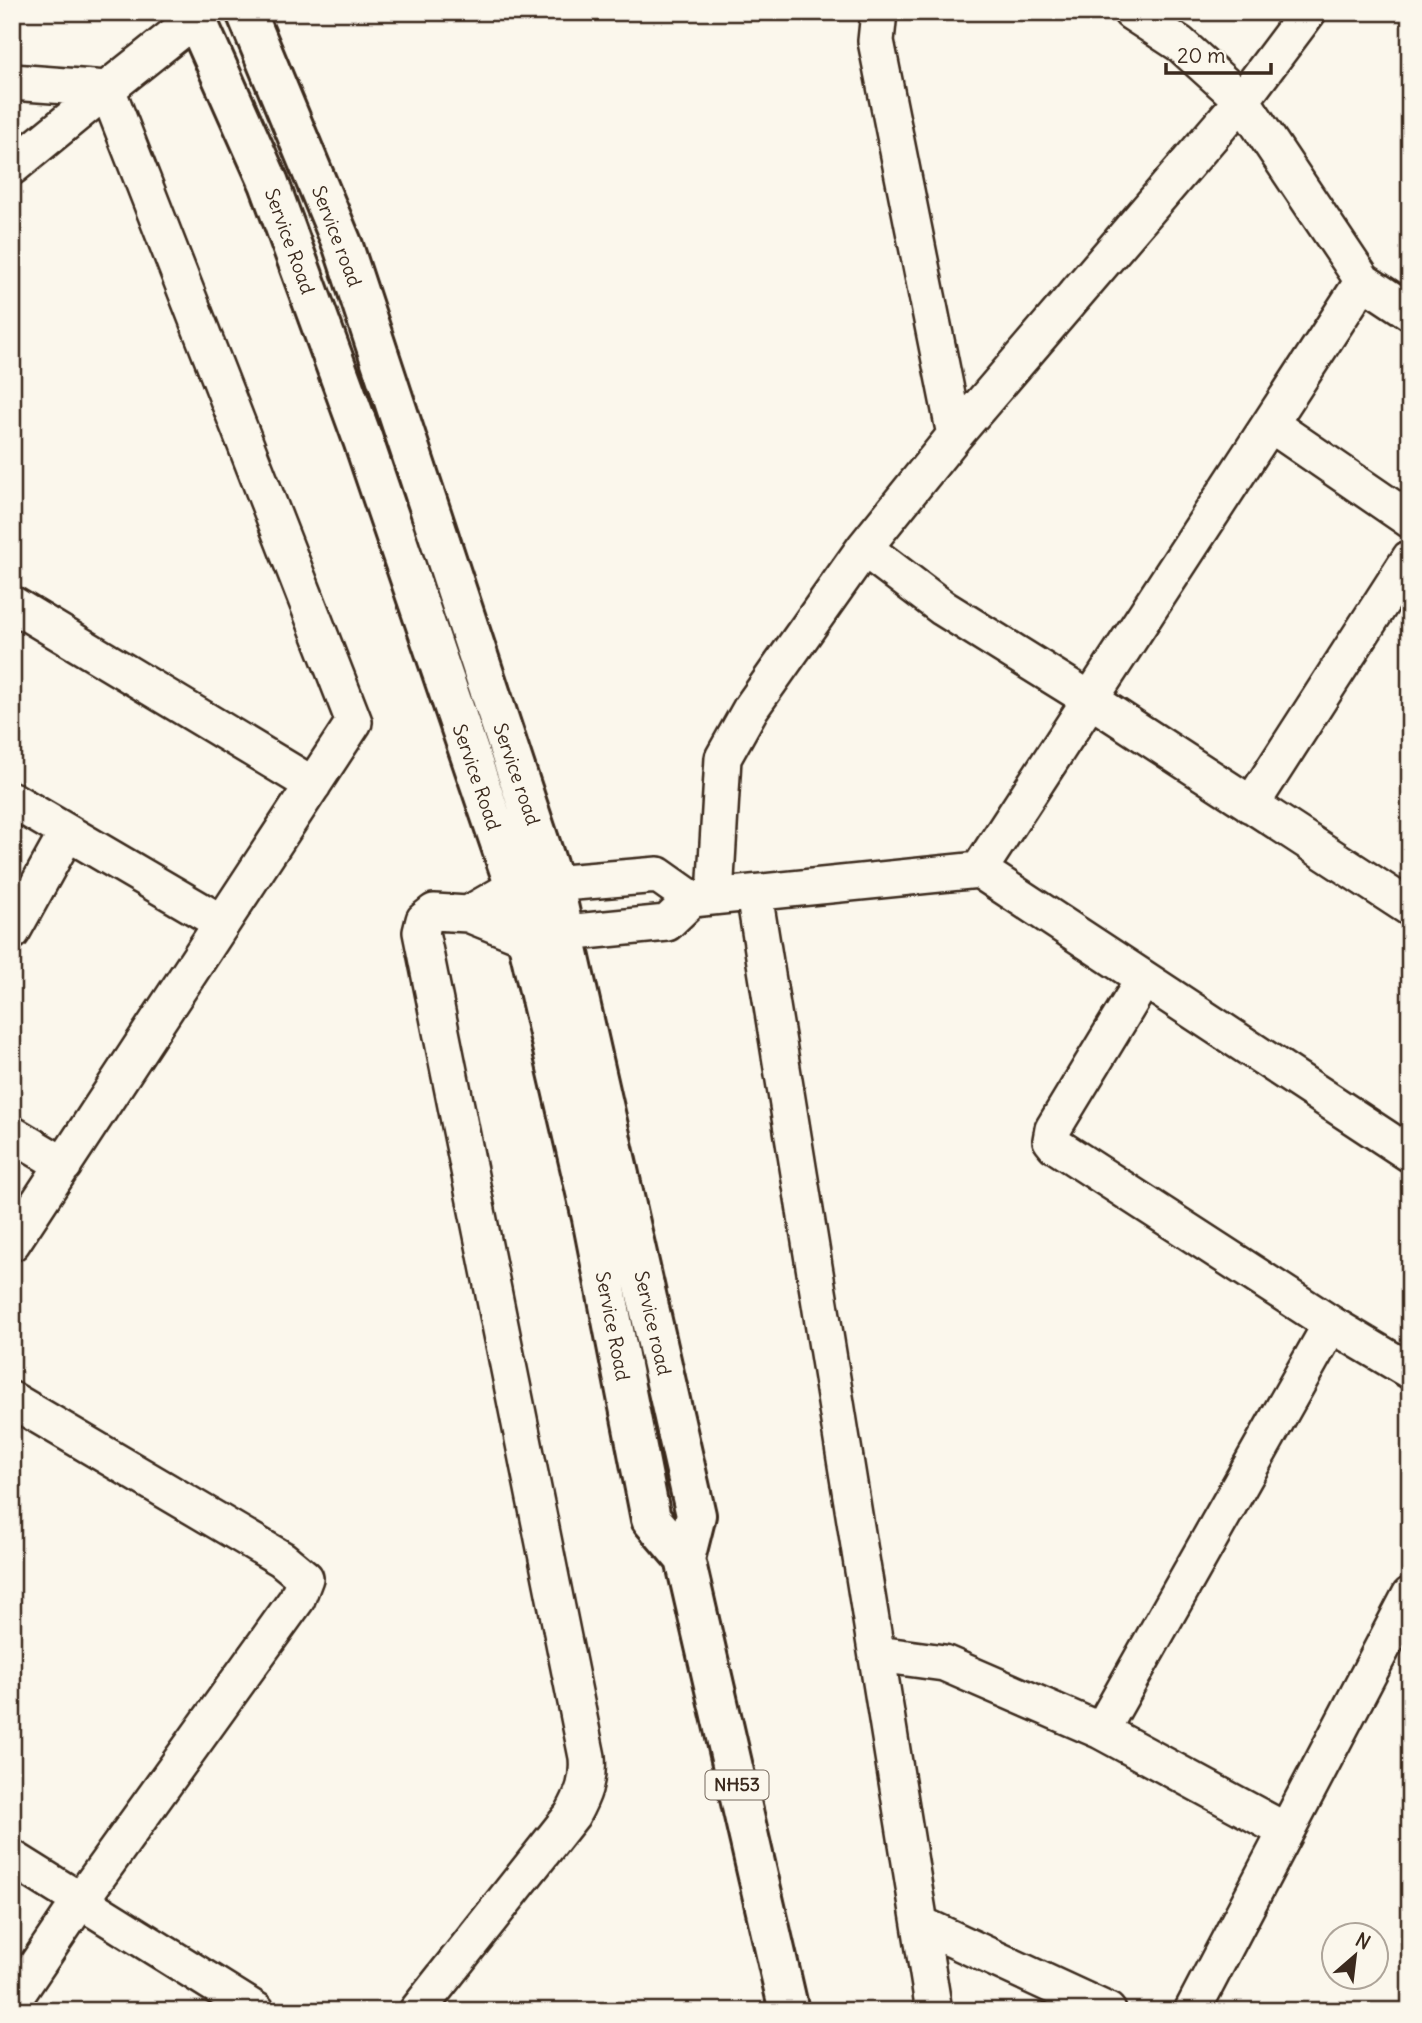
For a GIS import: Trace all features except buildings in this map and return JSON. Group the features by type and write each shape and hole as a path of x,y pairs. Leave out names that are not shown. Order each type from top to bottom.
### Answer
{"highway":[{"name":"Service road","path":"246,12 343,247 554,883 696,1515 685,1559"},
{"name":"Service Road","path":"195,15 274,196 363,440 515,887 592,1218 651,1519 685,1559"},
{"name":"NH53","path":"685,1559 789,2011"}],"street":[{"path":"879,12 876,41 955,435"},
{"path":"1131,12 1180,44 1242,100 1363,281 1408,308"},
{"path":"703,898 723,758 751,708 864,548 955,435 1242,100 1308,12"},
{"path":"12,167 195,15"},
{"path":"12,82 107,89"},
{"path":"12,1244 354,722 107,89"},
{"path":"979,870 1363,281"},
{"path":"1270,424 1410,520"},
{"path":"864,548 943,608 1091,700 1410,908"},
{"path":"1251,805 1410,558"},
{"path":"12,604 313,785"},
{"path":"12,800 222,923"},
{"path":"12,932 67,833"},
{"path":"417,2011 572,1815 583,1795 589,1774 421,932 424,920 434,912 468,914 525,937 564,931 667,923 703,898 979,870 1410,1154"},
{"path":"468,914 515,887 658,875 703,898"},
{"path":"754,894 934,2011"},
{"path":"1144,979 1053,1129 1051,1140 1331,1324 1410,1371"},
{"path":"12,1134 64,1165"},
{"path":"1101,1731 1331,1324"},
{"path":"12,1400 282,1559 305,1578 297,1599 80,1901 12,2002"},
{"path":"1192,2011 1410,1595"},
{"path":"878,1654 944,1663 1101,1731 1286,1831"},
{"path":"12,1858 257,2011"},
{"path":"920,1924 1108,2011"}]}
